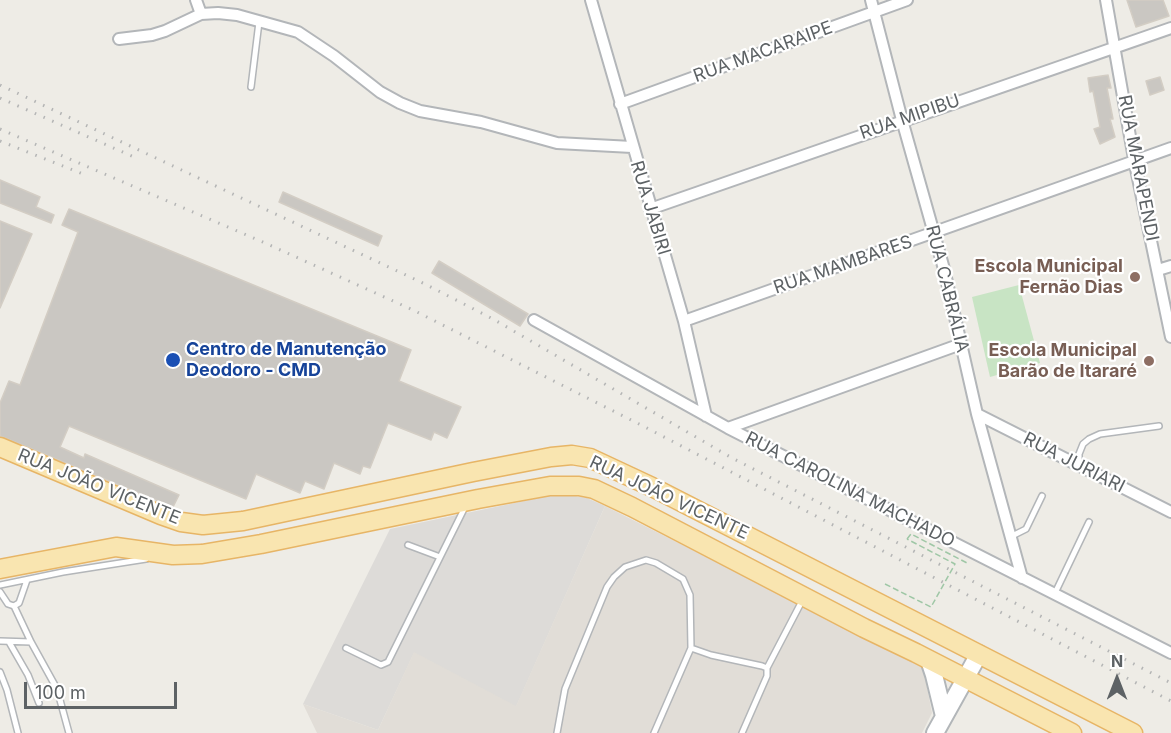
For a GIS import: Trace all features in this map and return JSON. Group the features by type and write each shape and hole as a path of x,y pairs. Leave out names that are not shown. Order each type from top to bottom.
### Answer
{"main road":[{"name":"RUA JOÃO VICENTE","path":"0,447 161,515 181,522 204,525 243,521 473,472 572,455 590,458 652,487 1133,733"},
{"path":"473,472 473,500"},
{"name":"RUA JOÃO VICENTE","path":"0,569 116,547 162,554 192,555 565,484 594,489 632,507 1072,733"},
{"path":"632,507 652,487"},
{"path":"804,596 817,571"},
{"path":"935,733 979,654"},
{"path":"929,660 944,716"}],"street":[{"path":"196,0 201,14"},
{"name":"RUA JABIRI","path":"591,0 684,321 706,416"},
{"name":"RUA CABRÁLIA","path":"871,0 944,270 977,414 1022,578"},
{"name":"RUA MACARAIPE","path":"620,104 907,0"},
{"name":"RUA MARAPENDI","path":"1106,0 1134,159 1171,337"},
{"path":"118,39 152,35 201,14 218,13 260,20 298,32 334,56 380,92 400,104 420,111 481,122 556,142 632,147"},
{"name":"RUA MIPIBU","path":"651,208 1171,28"},
{"name":"RUA MAMBARES","path":"684,321 1134,159 1171,148"},
{"path":"1158,270 1171,266"},
{"name":"RUA CAROLINA MACHADO","path":"534,320 728,428 1171,653"},
{"path":"728,428 961,344"},
{"name":"RUA JURIARI","path":"977,414 1171,512"}],"lane":[{"path":"251,87 260,20"},
{"path":"1079,466 1083,444 1089,439 1100,434 1159,426"},
{"path":"1010,537 1026,530 1042,496"},
{"path":"346,648 381,664 388,662 440,557 473,500"},
{"path":"1054,595 1089,522"},
{"path":"408,545 440,557"},
{"path":"0,585 152,558 162,554"},
{"path":"557,733 566,688 608,587 614,577 625,567 650,561 686,582 690,595 691,648 654,733"},
{"path":"14,606 19,603 27,580"},
{"path":"0,592 8,604 14,606 57,689 69,733"},
{"path":"742,733 767,676 766,668 804,596"},
{"path":"0,642 31,642"},
{"path":"9,642 28,675 39,703"},
{"path":"691,648 766,668"},
{"path":"0,672 18,733"}],"path":[{"path":"885,584 931,607 955,564 907,539"}],"shaded area":[{"path":"553,495 587,498 605,506 516,707 414,653 378,730 303,704 390,529"},
{"path":"605,506 923,666 932,713 922,733 317,733 303,704 378,730 414,652 516,706"}],"green space":[{"path":"1019,285 1040,363 990,377 972,297"}],"building":[{"path":"1127,0 1163,0 1169,16 1136,27"},
{"path":"1108,75 1111,88 1107,88 1113,119 1110,119 1115,137 1100,144 1094,129 1100,127 1088,78"},
{"path":"1160,77 1164,90 1150,95 1146,81"},
{"path":"0,180 40,197 36,207 54,215 51,223 0,203"},
{"path":"283,192 382,236 378,246 279,202"},
{"path":"69,209 411,350 399,381 461,407 447,438 434,432 431,440 388,423 370,468 363,466 360,474 334,463 324,489 305,481 300,493 256,474 246,499 69,426 60,447 84,458 85,454 179,495 173,507 0,436 0,403 9,381 20,385 78,232 62,225"},
{"path":"0,221 32,234 0,308"},
{"path":"439,261 528,314 520,326 432,273"}],"railway":[{"path":"0,85 425,284 493,319 732,458 1171,683"},
{"path":"0,98 134,157"},
{"path":"0,129 265,243 413,310 643,426 1171,701"},
{"path":"0,141 83,174"}],"place":[{"name":"Escola Municipal Fernão Dias","path":"1135,277"},
{"name":"Centro de Manutenção Deodoro - CMD","path":"173,360"},
{"name":"Escola Municipal Barão de Itararé","path":"1149,361"}]}
